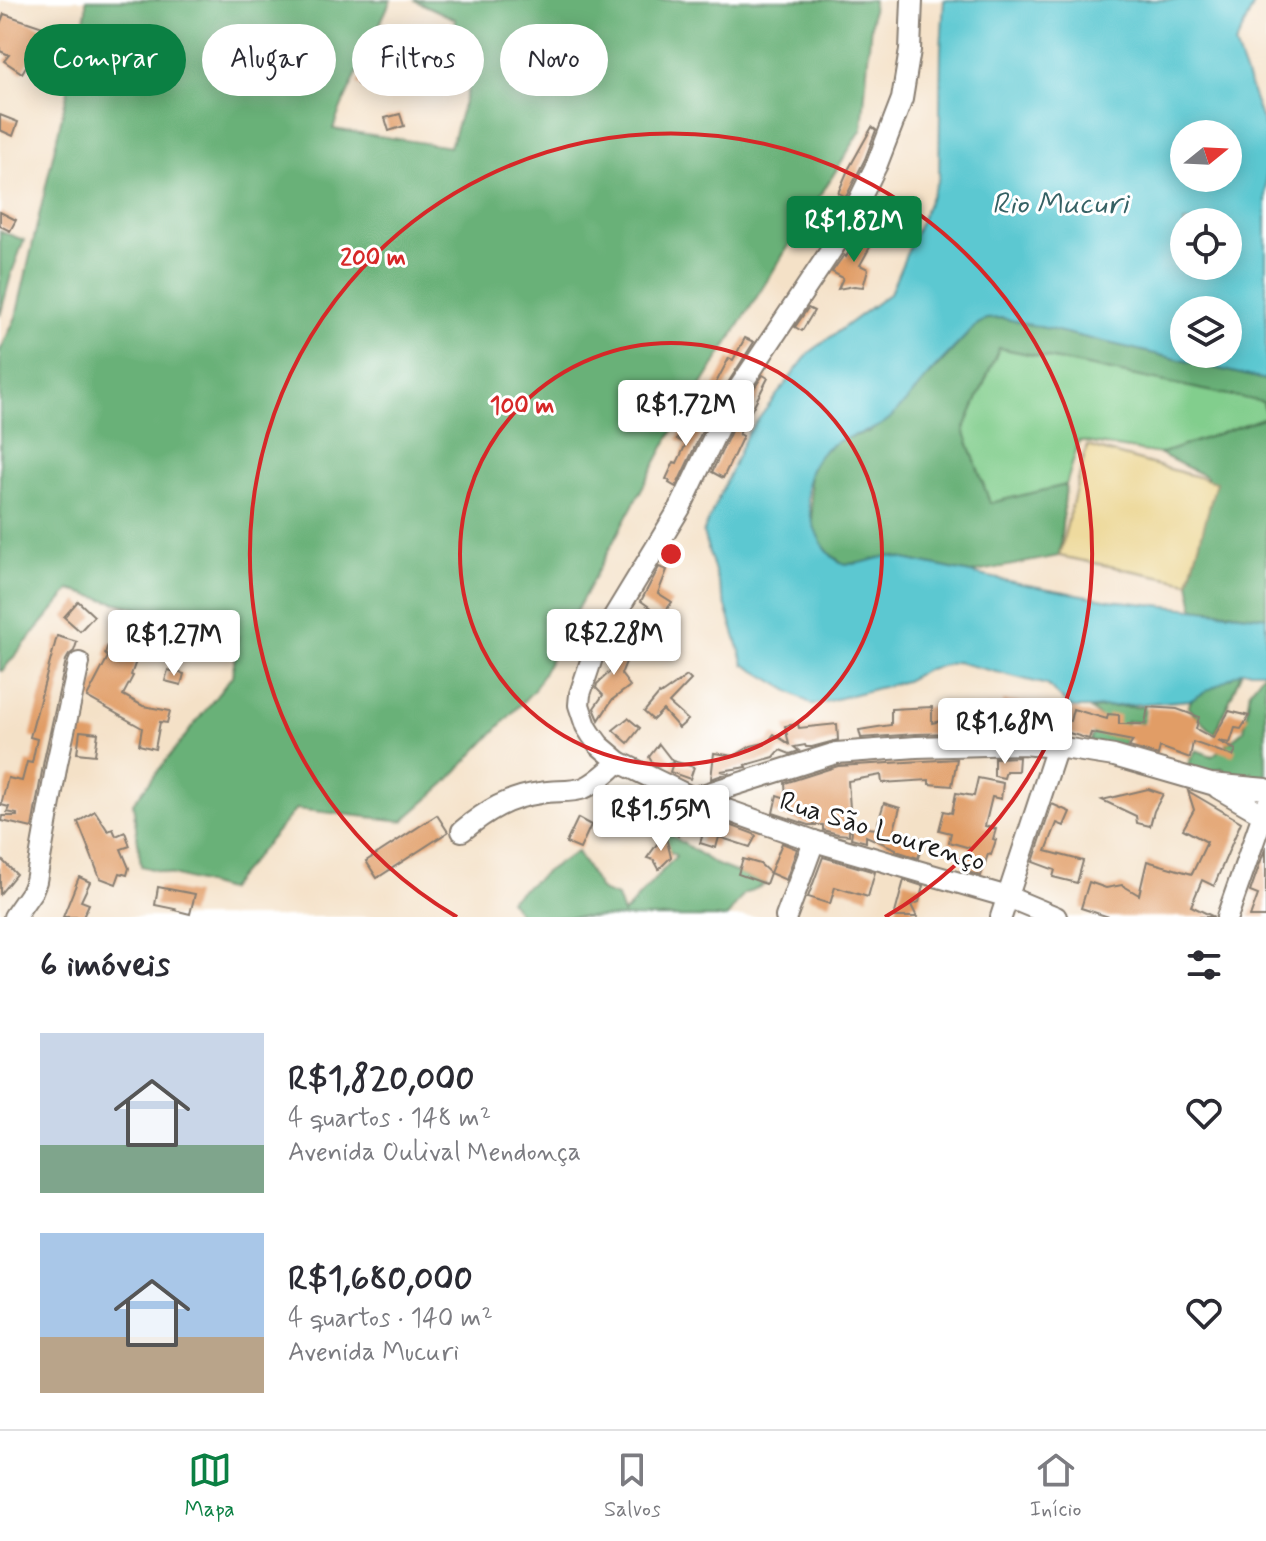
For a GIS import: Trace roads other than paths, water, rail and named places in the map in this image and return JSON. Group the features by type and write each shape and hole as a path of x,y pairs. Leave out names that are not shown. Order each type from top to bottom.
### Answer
{"street":[{"name":"Rua São Lourenço","path":"912,0 910,50 902,99 877,164 844,231 733,397 680,508 596,646 579,705 591,734 619,762 693,798 1004,907 1056,917"},
{"path":"14,917 36,881 79,663"},
{"path":"693,798 836,753 930,746 1022,744 1114,756 1211,784 1266,789"},
{"path":"1004,907 1057,747"},
{"path":"462,831 480,816 508,801 539,793 584,788 619,762"},
{"path":"1211,784 1265,813 1227,917"},
{"path":"786,917 814,841"}],"water":[{"name":"Rio Mucuri","path":"944,0 1256,0 1235,45 1266,131 1266,380 1215,368 1242,368 1242,296 1170,296 1170,357 1002,318 986,319 975,326 888,420 826,449 811,470 808,495 818,537 833,557 843,563 860,563 890,556 1110,600 1266,617 1266,671 1242,671 1191,700 1071,708 1047,685 957,662 928,669 905,681 813,705 744,664 703,533 747,434 809,353 890,293 939,177"}]}
